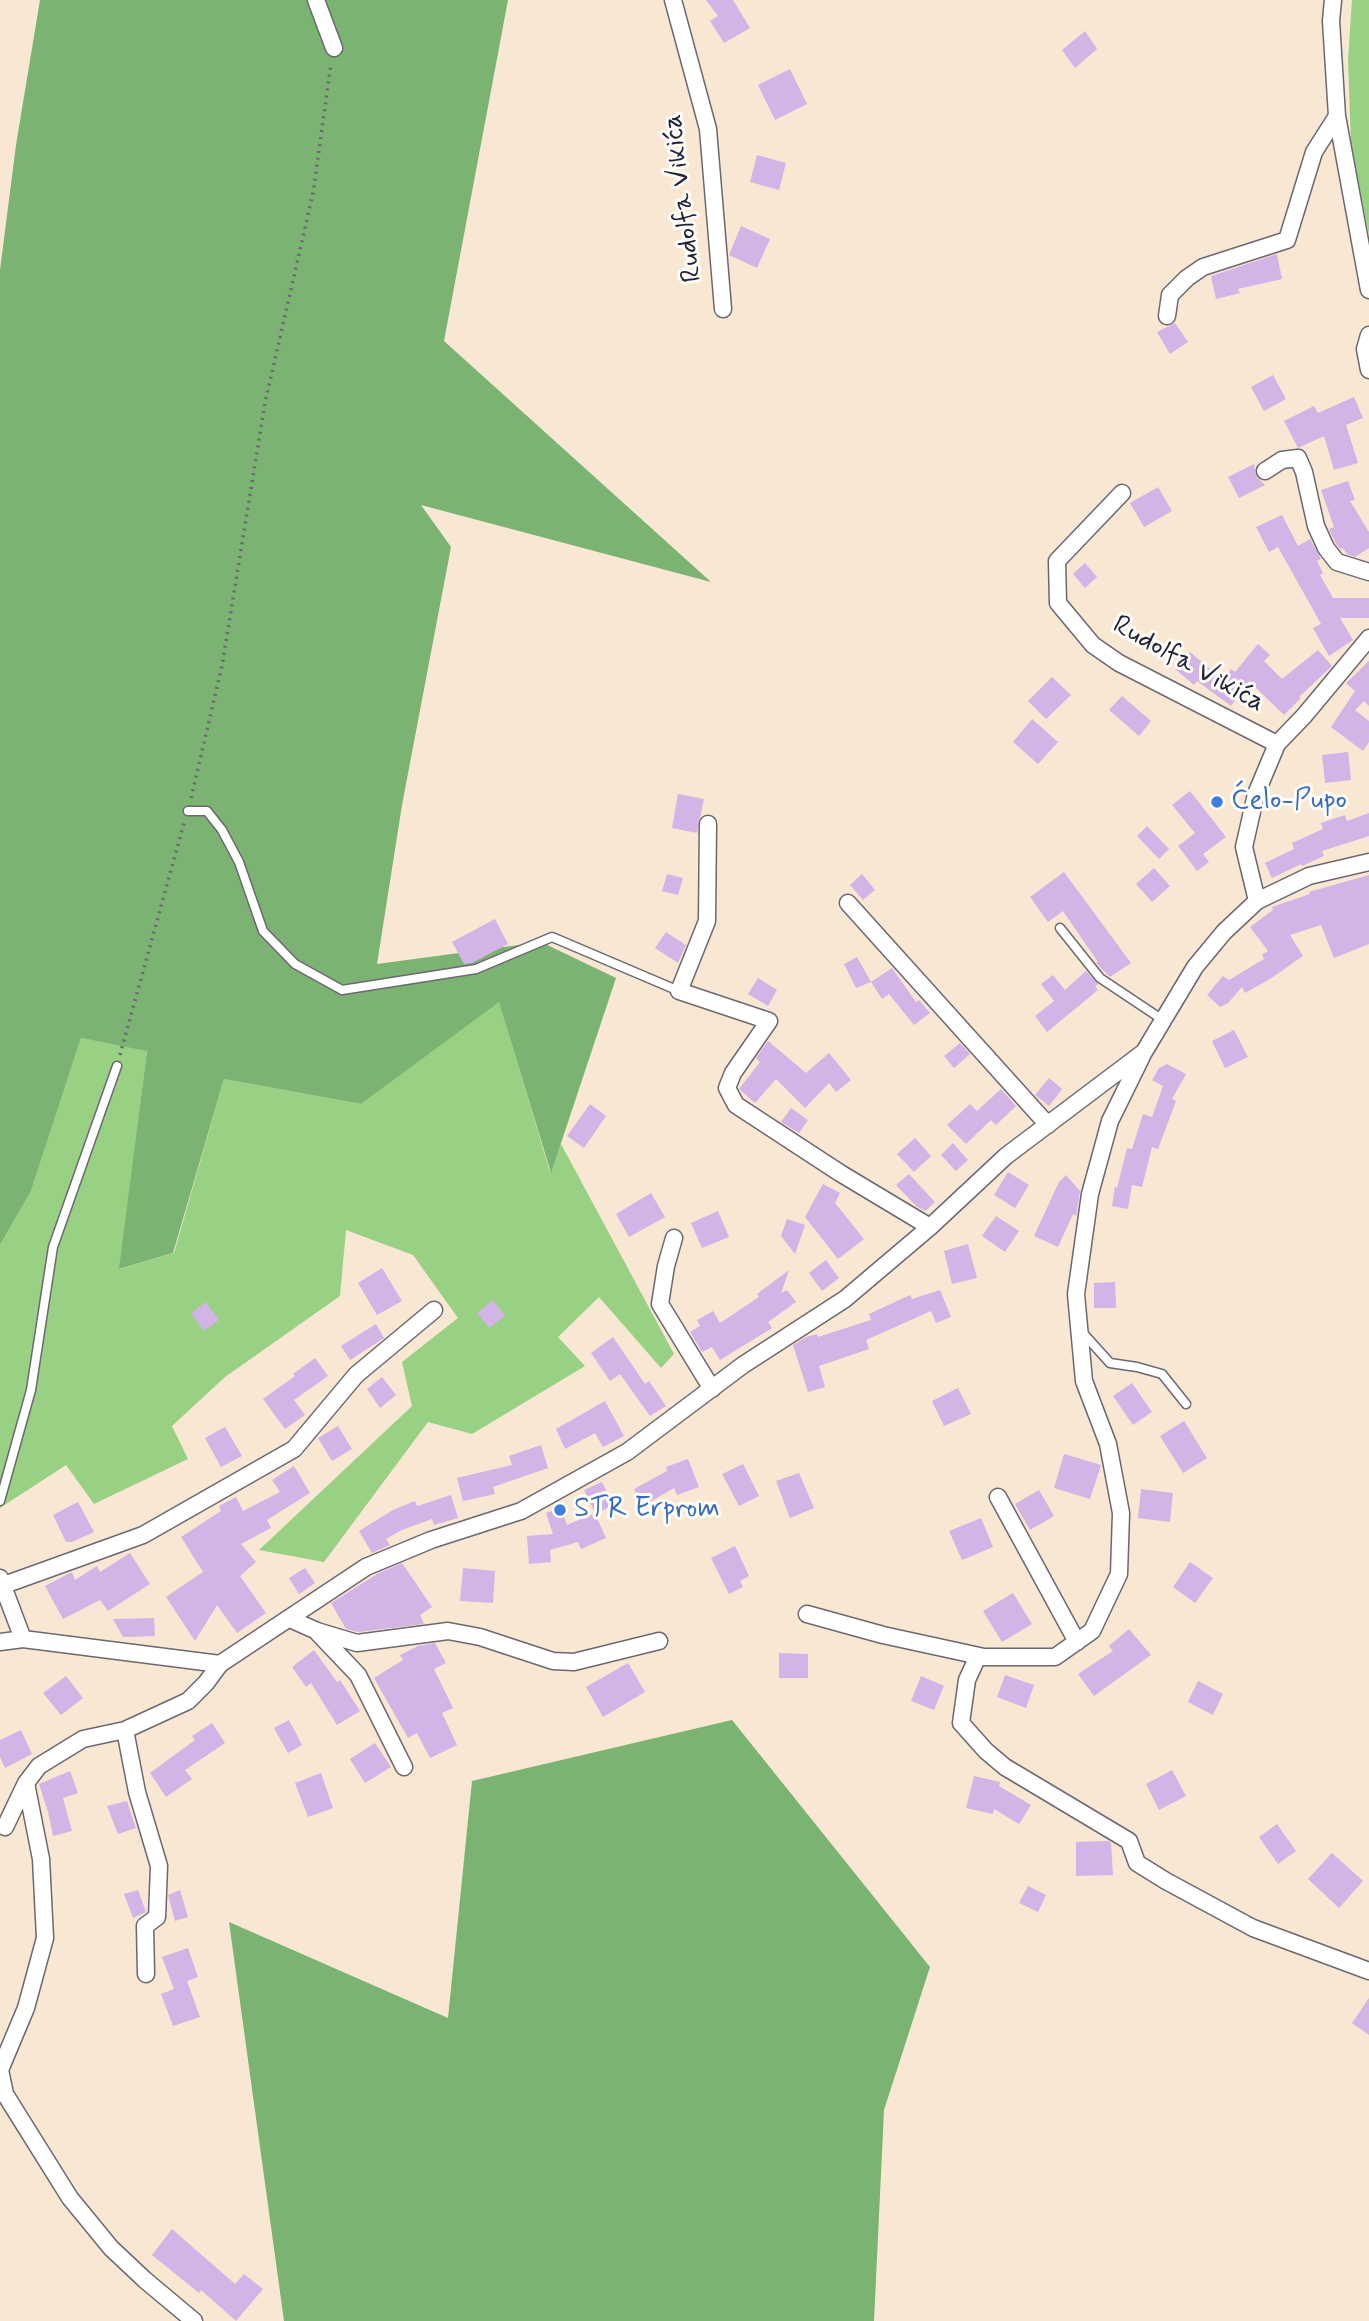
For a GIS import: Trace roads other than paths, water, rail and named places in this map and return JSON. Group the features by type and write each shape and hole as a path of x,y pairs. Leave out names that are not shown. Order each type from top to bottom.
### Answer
{"street":[{"path":"316,0 334,48"},
{"name":"Rudolfa Vikića","path":"673,0 708,129 723,309"},
{"path":"1332,0 1337,116 1369,290"},
{"path":"1167,316 1170,295 1203,267 1287,240 1314,152 1337,116"},
{"path":"1369,335 1365,349 1369,370"},
{"path":"1265,471 1282,460 1298,458 1304,472 1316,526 1326,548 1337,562 1369,572"},
{"name":"Rudolfa Vikića","path":"1122,494 1057,561 1058,603 1093,645 1119,663 1277,744"},
{"name":"Rudolfa Vikića","path":"1257,901 1244,847 1256,794 1277,744 1369,638"},
{"path":"708,824 707,921 680,991 769,1021 733,1073 727,1088 736,1105 840,1173 930,1227"},
{"path":"807,1614 883,1635 978,1656 1055,1657 1091,1631 1119,1574 1121,1513 1108,1444 1084,1381 1076,1294 1090,1194 1110,1121 1163,1020 1195,967 1224,932 1257,901 1309,876 1369,862"},
{"path":"848,903 1048,1125"},
{"path":"5,1828 26,1783 39,1766 59,1752 83,1740 125,1730 188,1701 220,1664 366,1567 431,1540 521,1511 627,1452 743,1366 845,1299 930,1227 1006,1156 1144,1052"},
{"path":"674,1238 660,1304 712,1389"},
{"path":"23,1639 2,1582 143,1535 294,1449 356,1375 434,1311"},
{"path":"998,1497 1077,1642"},
{"path":"290,1619 317,1631 357,1643 448,1631 480,1637 553,1661 574,1662 659,1640"},
{"path":"317,1631 358,1675 404,1767"},
{"path":"0,1642 23,1639 220,1664"},
{"path":"978,1656 967,1680 961,1723 986,1751 1005,1767 1129,1841 1138,1863 1166,1881 1252,1928 1369,1971"},
{"path":"125,1730 137,1792 159,1866 157,1917 145,1927 146,1974"},
{"path":"26,1783 41,1859 44,1938 26,2008 0,2070 5,2094 70,2198 111,2248 194,2321"}],"lane":[{"path":"187,811 207,811 222,830 239,862 263,931 295,964 342,990 476,969 552,937 680,991"},
{"path":"1060,928 1100,978 1163,1020"},
{"path":"0,1501 31,1390 54,1247 117,1066"},
{"path":"1079,1328 1110,1363 1162,1374 1186,1404"}],"place":[{"name":"Ćelo-Pupo","path":"1217,802"},
{"name":"STR Erprom","path":"560,1510"}]}
